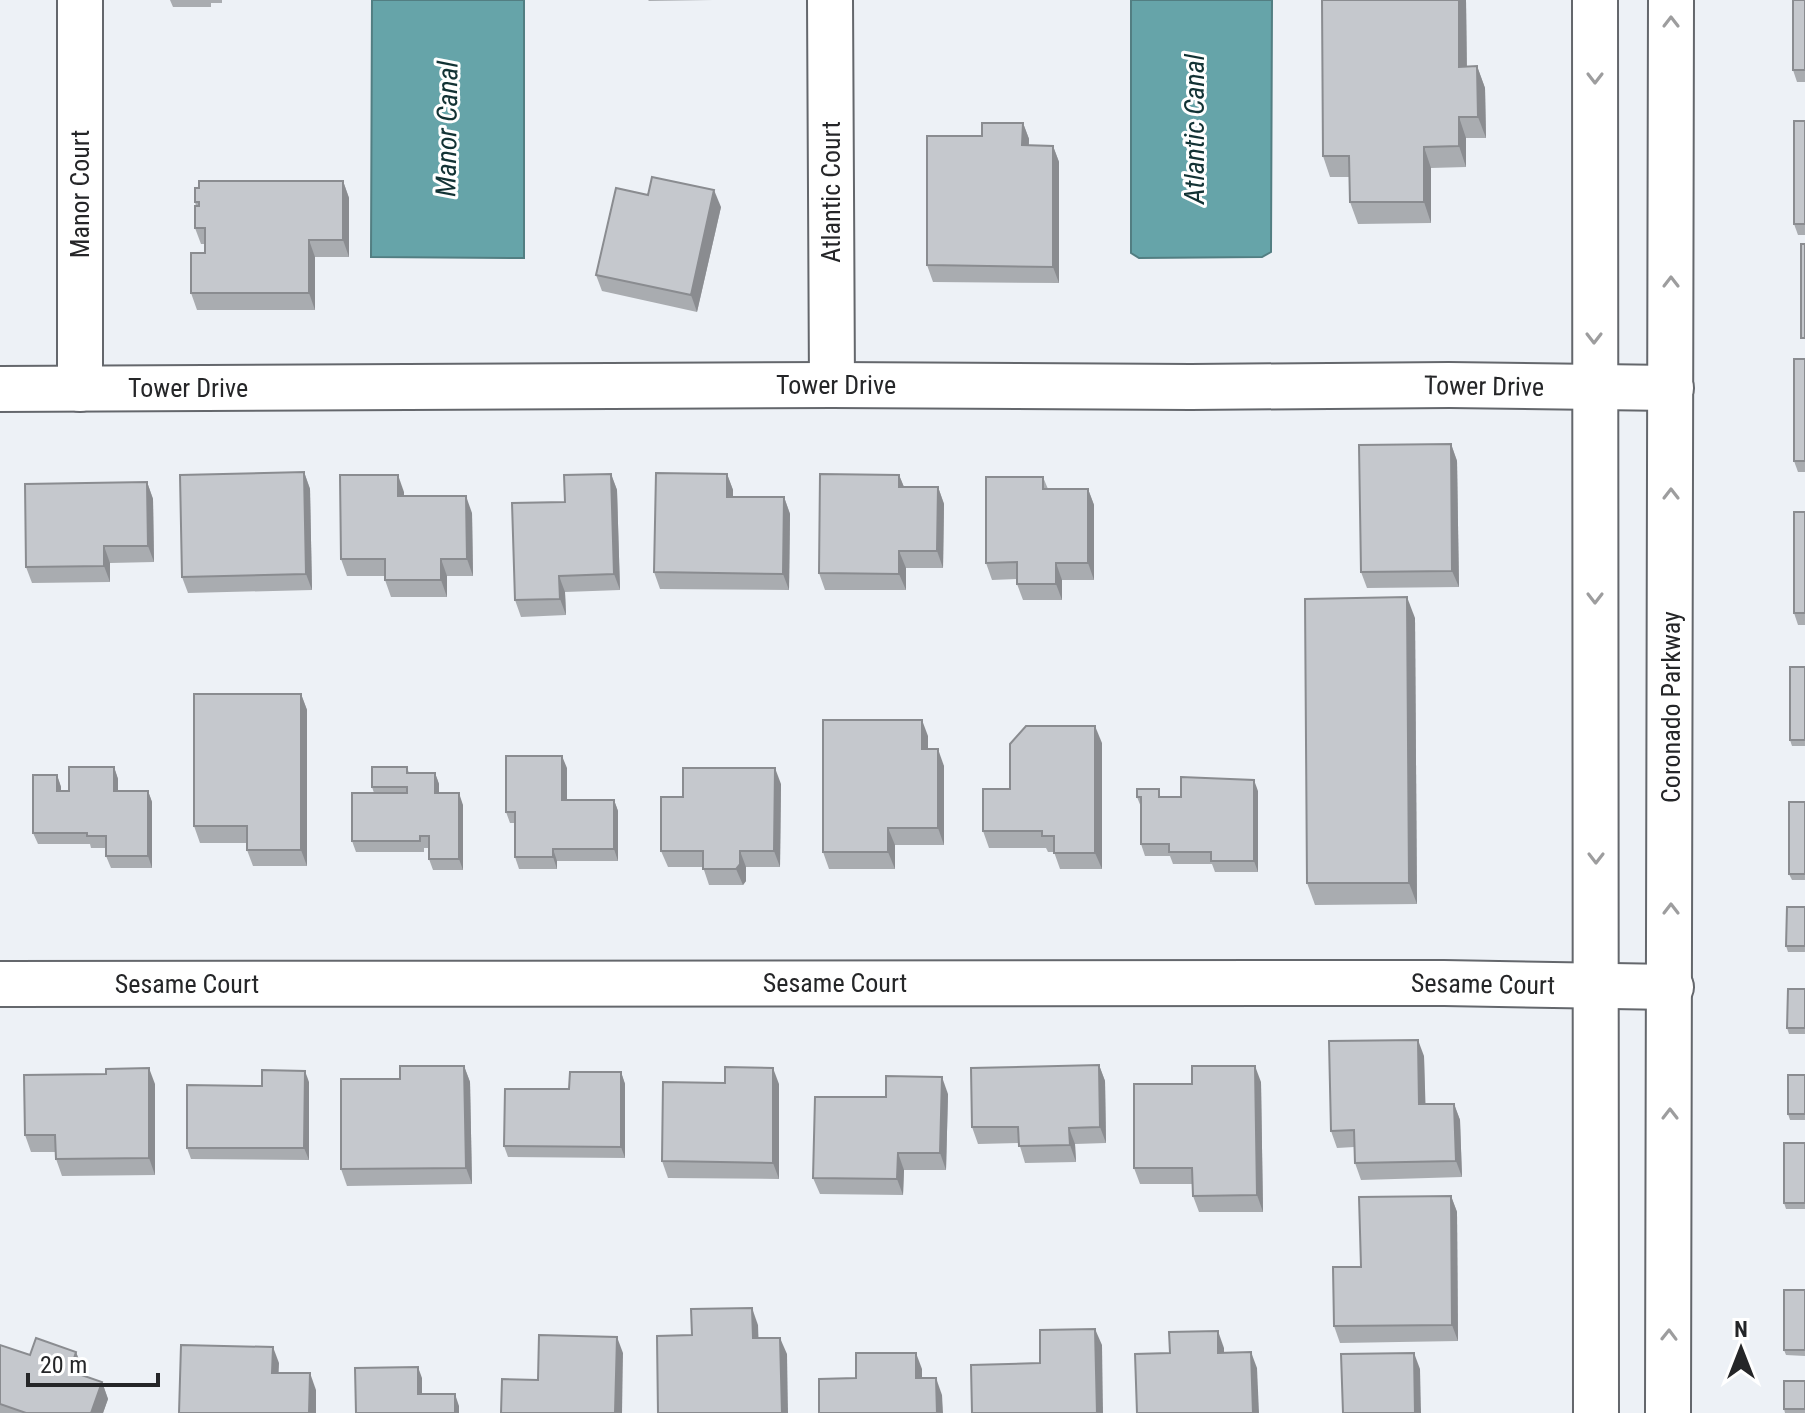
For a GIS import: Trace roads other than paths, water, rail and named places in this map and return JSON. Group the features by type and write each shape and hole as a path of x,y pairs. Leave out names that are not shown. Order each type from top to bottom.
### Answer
{"street":[{"name":"Manor Court","path":"80,0 80,389"},
{"name":"Atlantic Court","path":"830,0 832,385"},
{"path":"1595,0 1596,1413"},
{"name":"Coronado Parkway","path":"1668,1413 1671,0"},
{"name":"Tower Drive","path":"0,389 832,385 1671,388"},
{"name":"Sesame Court","path":"0,984 1444,983 1671,987"}],"water":[{"name":"Manor Canal","path":"372,0 524,0 524,258 371,257"},
{"name":"Atlantic Canal","path":"1131,0 1272,0 1271,252 1262,257 1139,258 1131,253"}]}
